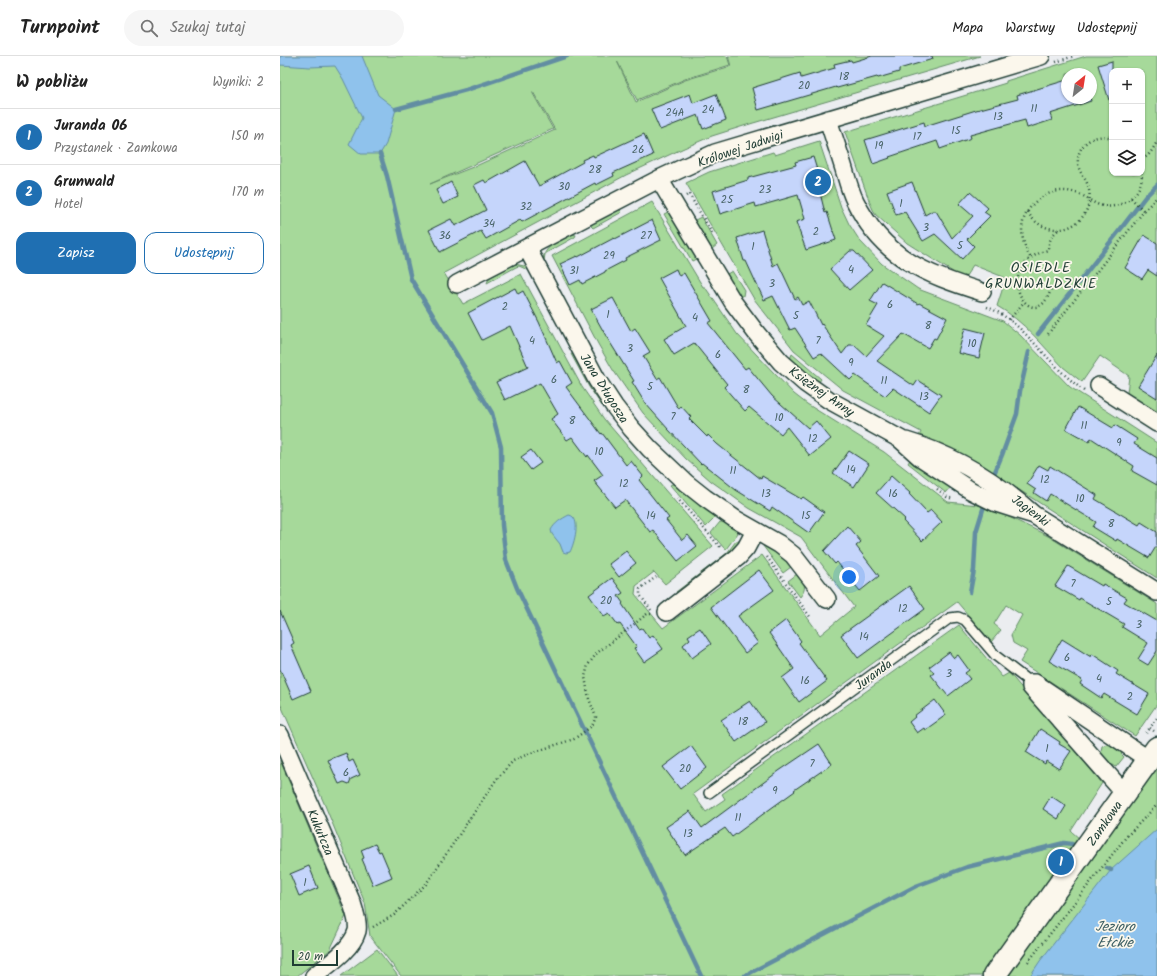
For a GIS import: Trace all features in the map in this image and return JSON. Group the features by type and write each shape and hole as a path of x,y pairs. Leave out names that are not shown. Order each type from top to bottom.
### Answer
{"street":[{"name":"Królowej Jadwigi","path":"457,284 659,178 715,153 1041,56"},
{"path":"828,119 854,199 863,216 881,240 905,260 922,270 940,278 982,292"},
{"name":"Księżnej Anny","path":"659,178 733,302 757,334 781,362 805,383 829,400 900,439"},
{"name":"Jana Długosza","path":"527,248 597,380 631,428 650,449 686,483 705,498 735,520 779,544 792,555 827,599"},
{"path":"1099,386 1157,422"},
{"name":"Jagienki","path":"900,439 926,447 951,458 978,473 1013,497 1034,515 1157,592"},
{"path":"660,612 738,557 746,548 755,531"},
{"name":"Juranda","path":"1031,683 1153,754"},
{"name":"Juranda","path":"1031,683 1031,687 1125,794"},
{"name":"Kukułcza","path":"280,735 352,903 356,916 357,930"},
{"name":"Zamkowa","path":"994,976 1153,754"},
{"path":"314,976 337,958 350,943 357,930"}],"lane":[{"name":"Juranda","path":"708,793 950,618 958,617 965,620 996,656 1031,683"}],"path":[{"path":"1028,212 1036,222 1042,226 1058,230 1065,229 1079,221 1084,216 1090,201 1088,186 1080,173 1078,166 1079,152 1087,141 1101,136 1109,137"},
{"path":"1145,157 1151,152 1157,142"},
{"path":"1030,257 1023,243 1022,235 1024,219 1038,199 1060,191 1076,193 1090,201 1105,206 1120,205 1131,198 1138,190 1142,176"},
{"path":"674,203 689,194 713,234"},
{"path":"1048,334 1143,210 1157,197"},
{"path":"1131,198 1143,210"},
{"path":"1052,289 1048,299 1040,306 1031,306 1024,302 1018,287 1018,278 1024,263 1030,257 1048,250 1052,235 1058,230"},
{"path":"1009,320 1024,302"},
{"path":"936,488 947,497 958,499"},
{"path":"357,930 368,930 394,915 426,884 496,780 513,761 528,754 574,739 592,726 596,717 589,699 585,677 588,665 597,653 646,614 660,612"},
{"path":"1157,718 1150,728 1157,733"},
{"path":"1024,968 1126,837 1157,805"}],"green space":[{"path":"280,56 727,56 730,65 685,79 637,100 617,61 636,102 685,80 731,66 728,56 980,56 712,136 626,175 444,273 463,304 521,274 582,387 604,419 713,546 665,584 654,572 636,586 635,594 663,628 762,555 820,635 854,607 801,537 749,508 711,481 686,459 643,413 613,370 552,256 652,202 703,287 705,287 737,334 794,394 807,404 884,452 948,502 979,505 980,503 1048,536 1157,604 1157,704 1135,736 1020,662 1027,651 1013,643 1011,635 1022,615 1006,605 994,624 1001,630 991,642 957,602 693,794 706,812 725,799 722,794 959,625 1002,677 1009,673 1102,783 1071,831 1081,840 1157,762 1157,976 401,976 370,936 365,903 324,803 280,703","holes":["533,92 555,130 478,165 430,184 553,129"]},
{"path":"1086,56 1157,56 1157,412 1127,393 1129,376 1100,356 1082,382 1063,367 1024,326 997,306 1006,278 973,265 964,279 907,243 875,214 845,132 1006,83 1006,81"},
{"path":"819,141 841,207 849,224 860,241 882,264 918,289 1003,321 1020,335 1070,387 1157,443 1157,578 999,477 919,436 921,432 843,390 794,350 754,299 686,183 709,172 773,152 775,155"},
{"path":"619,209 622,212 593,228 591,226 592,224"},
{"path":"670,211 697,255 696,259 692,261 664,214"},
{"path":"701,217 717,245 712,249 709,248 694,224 695,220"},
{"path":"572,234 576,235 575,237 545,254 543,261 544,256 546,251 549,247"},
{"path":"515,264 524,266 528,270 519,266 487,283 489,278"},
{"path":"732,271 744,290 743,296 739,296 726,276"},
{"path":"571,354 574,354 603,402 602,406 589,387"},
{"path":"792,354 821,379 819,382 815,381 790,359"},
{"path":"911,458 952,486 946,493 908,463"},
{"path":"670,485 676,485 715,516 715,518 706,527"},
{"path":"720,522 730,525 738,533 726,549 711,533"},
{"path":"736,541 739,541 737,547 681,592 676,592 727,553"},
{"path":"763,546 770,548 779,554 790,564 791,567 783,573"},
{"path":"797,574 804,583 804,591 800,597 788,581"},
{"path":"1112,744 1123,752 1121,754 1124,757 1116,767 1113,765 1111,767 1100,756 1102,746"},
{"path":"280,760 346,916 330,950 297,976 280,976"},
{"path":"377,949 398,976 341,976"}],"water":[{"path":"280,56 362,56 378,95 396,109 386,144 380,154 361,154 349,144 362,118 335,66 310,67 280,65"},
{"path":"569,515 575,520 576,531 570,552 566,553 563,552 551,530 558,521"},
{"name":"Jezioro Ełckie","path":"1157,829 1157,976 1030,976 1111,870"}],"building":[{"path":"872,56 932,56 933,59 899,69 899,72 837,88 836,87 758,110 752,88 800,73 801,78 835,68 834,64 851,60 852,62"},
{"path":"1112,61 1112,68 1109,68 1109,100 1098,65"},
{"path":"1061,82 1061,104 1082,104 1050,114 1052,120 1027,128 1025,120 970,135 971,138 940,149 937,141 873,164 865,140 924,122 925,126 1018,99 1017,95"},
{"path":"690,94 693,103 716,94 726,120 703,129 698,115 660,130 651,109"},
{"path":"644,134 653,155 613,173 614,176 596,185 595,183 522,222 520,220 486,239 481,231 440,252 429,230 451,219 455,226 486,210 474,185 484,180 486,183 525,161 539,186 583,162 582,160 593,155 594,157"},
{"path":"813,157 817,170 820,169 825,187 819,189 825,213 827,212 836,240 806,250 796,222 805,219 798,195 756,207 755,203 720,214 713,191 748,180 748,178 796,165 795,162"},
{"path":"451,182 458,197 443,204 436,190"},
{"path":"912,182 925,215 932,211 936,211 952,238 973,216 959,204 970,192 988,208 984,212 990,216 967,239 974,246 962,259 935,234 923,241 905,212 896,215 887,191"},
{"path":"652,220 661,240 625,258 626,260 582,284 580,280 570,285 560,264 577,256 578,257"},
{"path":"762,230 773,266 778,263 795,299 798,297 802,305 809,301 821,325 822,324 842,354 849,345 854,345 866,356 884,336 866,325 878,305 870,301 882,282 918,304 919,303 947,318 936,339 934,338 928,348 903,334 877,361 914,386 918,380 941,395 929,412 893,388 885,396 855,375 850,380 821,353 814,357 795,328 790,330 773,296 764,300 746,261 744,261 737,238"},
{"path":"1144,235 1157,243 1157,276 1148,270 1142,279 1125,268"},
{"path":"850,251 854,251 872,270 849,290 830,269"},
{"path":"676,269 679,276 684,273 712,321 708,323 745,369 748,367 772,396 808,428 816,421 831,439 810,456 787,427 781,434 749,407 745,411 724,387 727,384 694,343 674,355 664,339 686,326 659,278"},
{"path":"515,288 518,294 523,291 539,322 557,363 560,361 572,383 566,387 626,465 631,461 643,476 639,480 669,518 666,520 682,540 688,535 697,546 678,561 653,530 650,532 625,500 615,507 594,481 603,475 572,437 567,440 551,419 558,414 540,383 505,400 496,382 528,367 510,326 482,340 468,313"},
{"path":"613,298 631,331 635,328 650,352 643,356 657,379 660,377 679,409 681,406 691,417 689,419 707,437 708,435 761,479 762,476 801,499 803,497 824,512 809,533 772,507 770,511 736,490 702,463 701,464 645,403 632,382 634,381 591,309"},
{"path":"965,328 985,333 979,358 958,353"},
{"path":"1157,355 1157,398 1138,386"},
{"path":"1078,407 1113,428 1115,425 1137,439 1134,444 1157,458 1157,485 1132,471 1134,466 1091,438 1089,442 1066,429"},
{"path":"531,450 541,463 531,470 521,457"},
{"path":"849,451 869,464 854,487 833,473"},
{"path":"1039,465 1048,470 1050,466 1097,495 1095,499 1139,525 1141,522 1157,532 1157,545 1149,558 1093,527 1096,522 1050,494 1046,501 1034,493 1036,490 1027,484"},
{"path":"891,476 910,493 909,494 927,513 931,510 942,522 922,541 903,521 905,519 876,493"},
{"path":"847,526 861,542 856,546 879,576 860,591 837,562 835,564 824,551"},
{"path":"626,551 636,563 619,577 609,564"},
{"path":"1068,566 1102,586 1103,584 1127,598 1124,602 1157,621 1157,651 1148,665 1138,659 1148,643 1122,627 1124,624 1080,598 1079,600 1055,586"},
{"path":"759,570 774,590 738,616 758,643 745,653 711,607"},
{"path":"612,578 623,593 618,596 623,603 622,604 639,629 642,628 649,638 653,635 663,649 644,662 634,648 637,647 620,624 618,625 609,613 604,616 589,595"},
{"path":"909,586 925,609 858,658 841,635"},
{"path":"280,611 294,643 291,645 311,691 293,699 280,669"},
{"path":"786,620 801,641 799,643 827,681 799,702 782,678 794,669 769,633"},
{"path":"700,628 711,644 692,658 683,645 690,639 688,636"},
{"path":"1062,639 1091,657 1092,654 1118,671 1116,674 1149,694 1137,714 1104,694 1101,698 1080,684 1082,680 1049,661"},
{"path":"949,652 954,658 958,655 969,670 965,673 970,679 948,696 931,675 934,673 929,667"},
{"path":"935,700 946,715 925,730 924,728 917,733 909,722 915,717 914,716"},
{"path":"750,701 765,722 736,742 721,720"},
{"path":"1040,729 1060,742 1059,744 1071,751 1059,769 1046,761 1045,764 1026,752"},
{"path":"819,744 832,764 794,790 795,791 732,837 725,828 685,855 666,827 690,811 702,828 779,771"},
{"path":"691,746 707,768 680,789 663,767"},
{"path":"346,753 349,762 353,760 360,775 351,779 349,784 344,782 339,784 328,760"},
{"path":"1051,796 1066,806 1058,819 1043,809"},
{"path":"375,844 379,852 381,851 392,877 373,885 362,859 364,858 361,850"},
{"path":"309,866 318,888 299,896 290,874"}],"waterway":[{"path":"396,109 466,90 567,56"},
{"path":"380,154 387,176 411,279 492,413 501,447 502,525 506,560 517,588 701,976"},
{"path":"1038,334 1145,197 1157,185"},
{"path":"994,474 1017,414 1020,391 1029,352"},
{"path":"970,592 974,570 976,532 984,506"},
{"path":"744,976 916,886 967,867 1064,843 1072,844"},
{"path":"1107,868 1111,870"}],"place":[{"name":"Grunwald","path":"818,182"},
{"name":"Juranda 06","path":"1061,862"}],"district":[{"name":"OSIEDLE GRUNWALDZKIE","path":"1041,276"}]}
